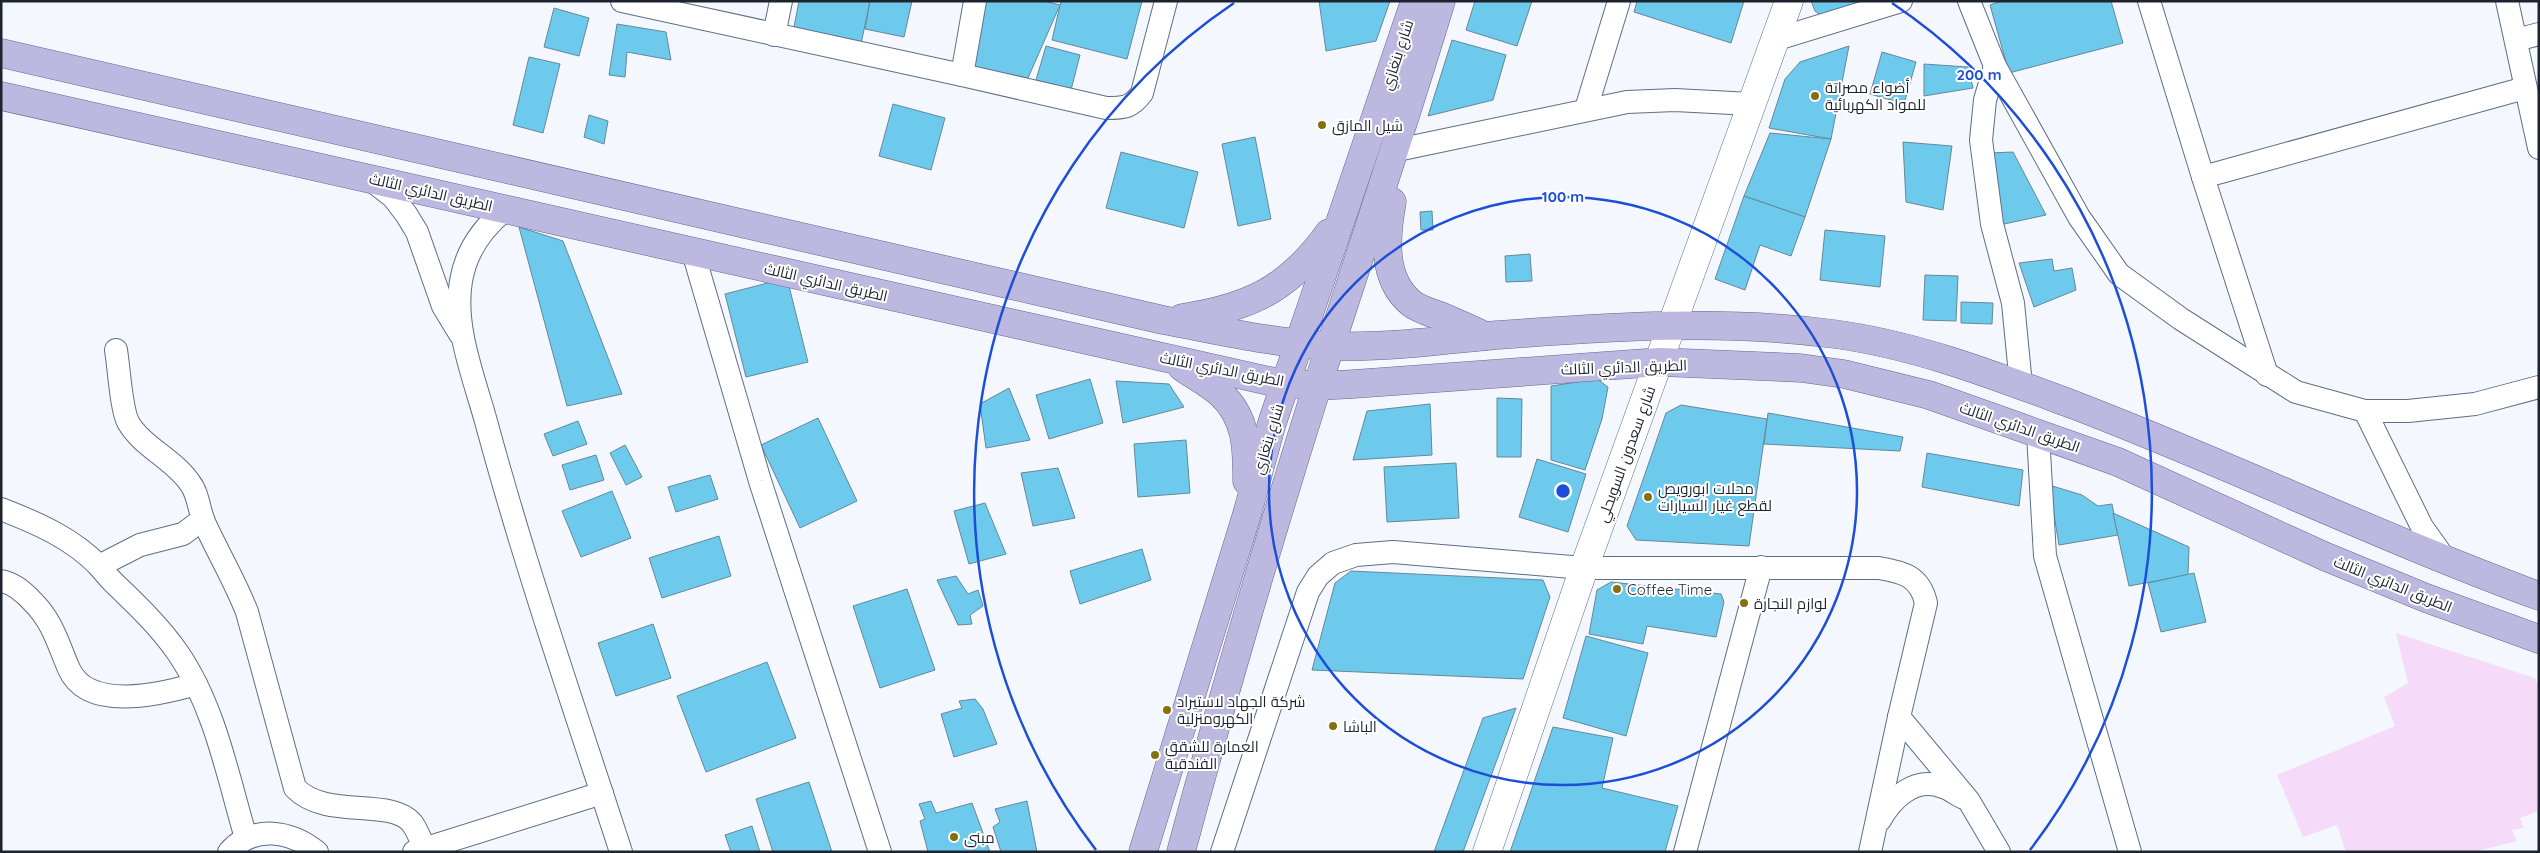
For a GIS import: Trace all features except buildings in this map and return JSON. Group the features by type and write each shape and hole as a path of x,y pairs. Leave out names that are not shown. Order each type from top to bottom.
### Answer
{"main road":[{"name":"شارع بنغازي","path":"1143,852 1247,514 1285,382 1345,211 1415,1"},
{"name":"شارع بنغازي","path":"1181,852 1224,697 1318,386 1406,119 1441,1"},
{"name":"شارع سعدون السويحلي","path":"1487,852 1584,568 1674,324 1750,104 1789,1"},
{"path":"1,52 1163,320 1299,342 1331,346 1393,344 1674,324 1748,326 1839,334 1934,355 2021,385 2137,429 2447,562 2539,596"},
{"name":"الطريق الدائري الثالث","path":"1,96 368,176 693,252 1247,377 1318,386 1660,362 1801,368 1844,374 1928,395 2118,462 2332,560 2537,642"},
{"path":"1406,119 1388,224 1387,252 1395,282 1411,303 1486,336"},
{"path":"1163,320 1227,309 1277,288 1300,269 1317,250 1345,211"},
{"path":"1171,359 1221,393 1235,409 1244,427 1247,514"}],"street":[{"path":"622,1 1106,108 1121,108 1135,104 1147,78 1166,1"},
{"path":"774,35 781,1"},
{"path":"962,75 976,1"},
{"path":"1586,109 1619,1"},
{"path":"1774,40 1902,1"},
{"path":"1969,1 1995,66 2079,217 2119,274 2181,319 2296,392 2364,412 2408,411 2475,404 2539,387"},
{"path":"2149,1 2267,375"},
{"path":"2507,1 2539,148"},
{"path":"2516,40 2539,34"},
{"path":"1995,66 1985,100 1981,140 1992,224 2013,303 2021,385"},
{"path":"2203,176 2525,88"},
{"path":"1402,149 1586,109 1627,102 1675,100 1750,104"},
{"path":"368,176 393,197 417,232 443,306 464,338"},
{"path":"506,209 491,221 478,237 466,260 461,282 460,307 464,338 513,518 621,852"},
{"path":"693,252 760,481 880,852"},
{"path":"116,350 122,403 128,422 144,441 168,458 191,484 203,519 234,581 247,612 295,788 310,800 326,805 396,813 412,823 419,850 602,793"},
{"path":"2364,412 2422,527 2447,562"},
{"path":"2038,434 2045,556 2130,852"},
{"path":"1,509 55,532 99,566 154,622 179,654 196,684 215,731 238,845 261,834 276,833 292,836 306,842 317,852"},
{"path":"99,566 140,546 183,534 203,519"},
{"path":"1222,852 1305,600 1318,576 1333,563 1356,555 1393,552 1584,568 1879,568 1899,571 1912,578 1923,590 1926,603 1870,852"},
{"path":"1685,852 1762,567"},
{"path":"1,581 22,591 46,617 59,640 69,670 80,685 102,693 141,696 165,693 196,684"},
{"path":"1899,717 1969,801 1999,852"},
{"path":"1874,830 1889,803 1914,786 1942,786 1969,801"}],"shaded area":[{"path":"2396,633 2535,678 2539,690 2539,811 2520,818 2524,828 2512,830 2517,841 2474,852 2346,852 2337,825 2303,837 2277,775 2395,726 2384,697 2408,683"}],"place":[{"name":"أضواء مصراتة للمواد الكهربائية","path":"1815,96"},
{"name":"شيل المازق","path":"1322,125"},
{"name":"محلات ابورويص لقطع غيار السيارات","path":"1648,497"},
{"name":"Coffee Time","path":"1617,589"},
{"name":"لوازم النجارة","path":"1744,603"},
{"name":"شركة الجهاد لاستيراد الكهرومنزلية","path":"1167,710"},
{"name":"الباشا","path":"1333,726"},
{"name":"العمارة للشقق الفندقية","path":"1155,755"},
{"name":"مبنى","path":"954,837"}]}
